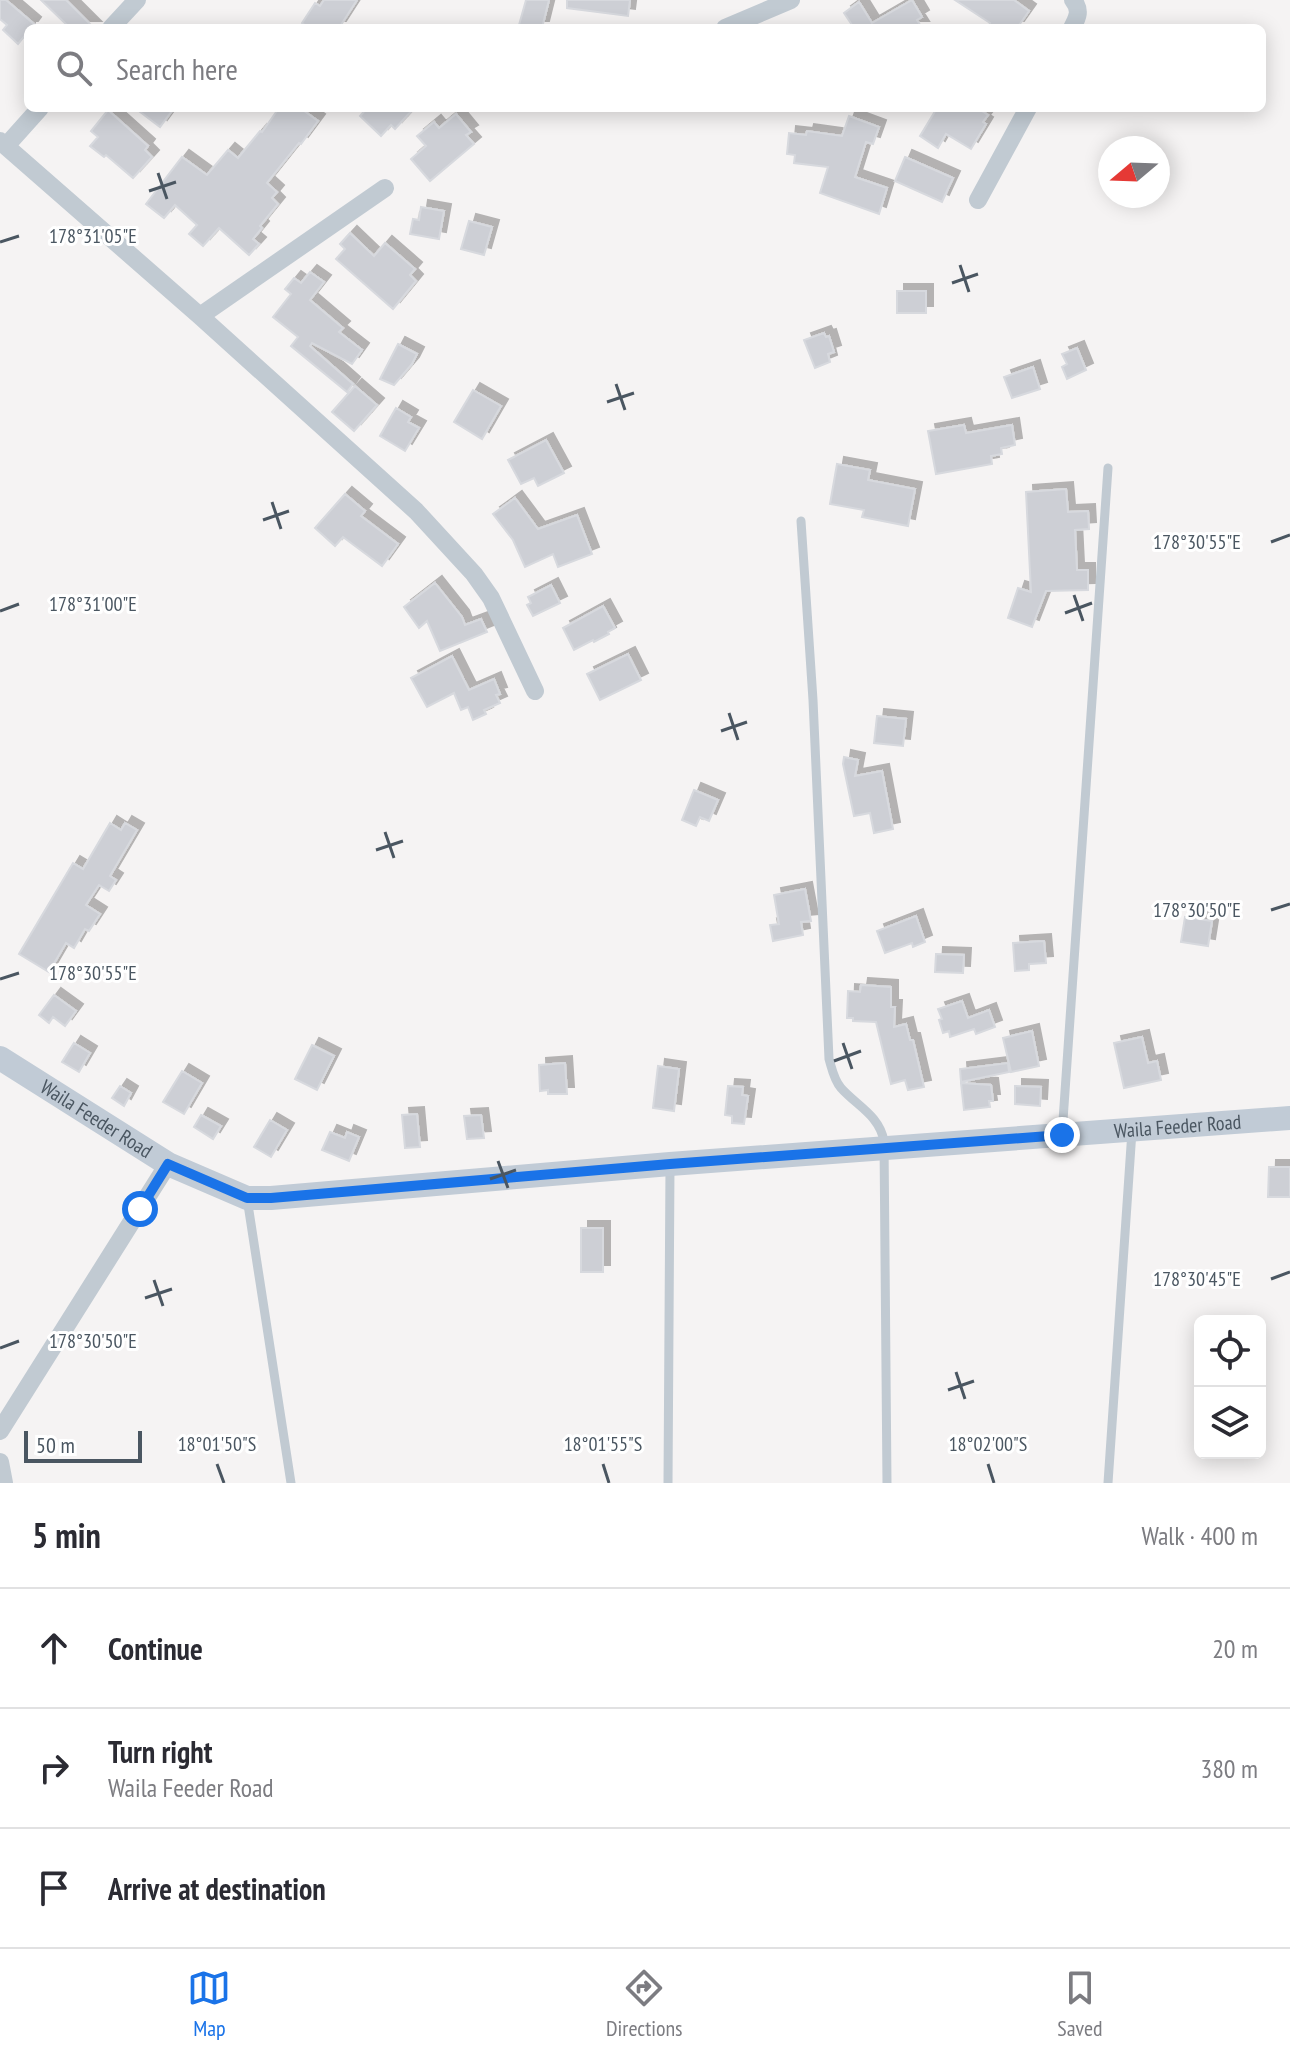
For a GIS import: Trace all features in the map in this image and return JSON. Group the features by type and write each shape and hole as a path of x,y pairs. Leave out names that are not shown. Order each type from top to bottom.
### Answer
{"street":[{"path":"115,24 137,0"},
{"path":"734,24 791,0"},
{"path":"1073,0 1079,13 1074,24"},
{"path":"36,112 3,144 416,511 474,574 491,598 535,691"},
{"path":"978,200 1026,112"},
{"path":"200,316 385,188"},
{"name":"Waila Feeder Road","path":"0,1058 168,1164 247,1198 1290,1118"},
{"path":"0,1431 168,1164"},
{"path":"0,1462 4,1483"}],"lane":[{"path":"1062,1135 1108,468"},
{"path":"801,521 813,700 829,1059 839,1087 880,1125 885,1148 887,1483"},
{"path":"1108,1483 1132,1129"},
{"path":"668,1483 670,1164"},
{"path":"247,1198 291,1483"}],"building":[{"path":"0,0 6,0 34,24 24,24 24,37 18,44 3,30 7,25 0,19"},
{"path":"41,0 66,0 90,24 66,24"},
{"path":"324,0 357,0 342,24 302,23 315,3 320,6"},
{"path":"526,0 549,0 543,24 519,24"},
{"path":"567,0 630,0 628,16 567,8"},
{"path":"912,0 922,17 917,20 920,24 851,24 844,13 859,2 872,23"},
{"path":"955,0 1014,0 1029,11 1020,24 990,23"},
{"path":"106,112 110,112 148,146 145,150 152,157 133,178 90,146 98,137 91,131"},
{"path":"140,112 171,112 160,127"},
{"path":"276,112 306,112 318,121 267,183 277,192 272,198 278,204 260,226 262,228 253,239 259,244 249,255 219,228 203,246 189,234 197,225 175,205 164,218 146,204 182,157 207,175 228,150 238,158"},
{"path":"364,112 410,112 395,129 391,125 381,136 360,116"},
{"path":"935,112 983,112 988,115 971,149 946,134 938,148 920,136"},
{"path":"456,114 471,132 466,135 474,144 430,181 411,159 426,146 417,136 434,122 439,128"},
{"path":"849,116 879,127 873,144 866,142 855,177 887,188 879,214 820,193 828,167 794,163 795,155 787,154 789,133 806,135 807,131 842,136"},
{"path":"905,157 953,178 942,202 895,181"},
{"path":"421,207 444,211 439,239 410,234 413,219 419,220"},
{"path":"469,221 492,227 484,255 461,249"},
{"path":"350,233 374,256 385,243 415,269 410,275 416,281 393,309 336,259 345,249 340,244"},
{"path":"310,272 324,282 310,300 343,328 339,332 362,350 352,364 312,343 310,346 353,384 347,392 291,346 298,337 273,317 291,294 285,289 294,278 301,283"},
{"path":"897,291 926,291 926,313 897,313"},
{"path":"824,333 826,337 829,336 834,352 828,354 830,362 815,368 804,340"},
{"path":"398,344 417,354 394,385 380,379"},
{"path":"1077,348 1086,370 1067,379 1062,367 1067,364 1062,354"},
{"path":"1033,367 1040,389 1012,398 1004,377"},
{"path":"355,386 377,405 354,431 332,412"},
{"path":"473,390 501,406 482,439 454,422"},
{"path":"396,408 411,417 408,422 419,428 405,451 380,436"},
{"path":"964,425 966,433 1012,425 1015,445 1001,448 1002,454 991,456 992,464 936,474 928,431"},
{"path":"546,440 564,473 538,486 534,478 521,484 508,460"},
{"path":"837,464 870,470 868,480 915,489 908,526 862,517 864,510 830,504"},
{"path":"1066,489 1068,512 1088,511 1089,529 1075,530 1077,570 1088,570 1088,590 1046,591 1032,627 1008,618 1018,588 1031,592 1026,492"},
{"path":"345,494 365,511 361,516 398,544 382,566 343,537 335,546 315,528"},
{"path":"515,498 538,529 577,515 592,554 558,567 553,554 525,567 513,540 493,514"},
{"path":"435,583 465,625 481,619 487,632 440,651 427,621 419,628 404,607"},
{"path":"551,585 560,603 533,616 527,605 531,603 528,597"},
{"path":"603,606 615,628 609,634 574,650 563,628"},
{"path":"628,654 641,680 600,700 587,674"},
{"path":"452,656 469,690 494,679 500,694 496,695 500,703 484,710 486,714 473,720 468,707 461,710 454,693 427,707 411,678"},
{"path":"877,716 906,719 903,746 874,743"},
{"path":"844,757 858,760 855,776 882,771 893,829 874,833 870,813 854,816"},
{"path":"694,790 718,800 709,821 700,817 696,826 682,820"},
{"path":"110,823 121,830 125,823 137,830 110,876 116,880 109,891 99,885 86,905 100,914 89,931 85,929 74,948 66,943 49,972 19,954 73,863 83,869"},
{"path":"805,889 811,921 801,922 803,935 773,941 770,925 779,924 774,895"},
{"path":"916,916 925,942 913,947 912,943 885,953 877,931"},
{"path":"1185,917 1212,921 1208,946 1181,942"},
{"path":"1044,941 1046,963 1029,964 1029,970 1015,971 1013,943"},
{"path":"936,954 964,955 963,973 935,972"},
{"path":"861,985 891,987 891,1007 895,1007 894,1027 906,1024 924,1087 908,1090 905,1080 891,1084 876,1022 847,1018 848,991 860,992"},
{"path":"54,995 76,1011 65,1026 53,1017 49,1023 39,1015"},
{"path":"962,1001 968,1018 989,1010 995,1027 976,1034 974,1029 950,1037 949,1031 943,1033 938,1009"},
{"path":"1032,1031 1039,1066 1011,1072 1003,1038"},
{"path":"1142,1037 1148,1063 1157,1061 1161,1080 1124,1088 1114,1043"},
{"path":"74,1043 90,1053 79,1072 62,1062"},
{"path":"312,1045 334,1056 317,1090 295,1079"},
{"path":"565,1063 567,1094 540,1091 539,1065"},
{"path":"1008,1063 1009,1072 961,1082 960,1069"},
{"path":"658,1066 679,1069 674,1111 653,1108"},
{"path":"182,1071 202,1083 184,1114 163,1102"},
{"path":"961,1083 991,1085 993,1101 989,1101 990,1107 964,1110"},
{"path":"120,1086 131,1093 124,1106 112,1098"},
{"path":"728,1086 743,1087 742,1095 748,1096 744,1124 732,1123 732,1116 725,1115"},
{"path":"1015,1086 1041,1087 1040,1106 1015,1104"},
{"path":"417,1114 420,1147 405,1148 402,1115"},
{"path":"201,1115 221,1126 213,1139 194,1127"},
{"path":"481,1115 484,1138 467,1139 464,1116"},
{"path":"270,1120 287,1130 271,1157 254,1147"},
{"path":"330,1132 345,1138 347,1132 359,1137 349,1161 322,1150"},
{"path":"1269,1167 1290,1167 1290,1197 1268,1197"},
{"path":"581,1228 603,1228 603,1272 581,1272"}],"route":[{"path":"140,1209 168,1164 247,1198 271,1198 1062,1135"}]}
